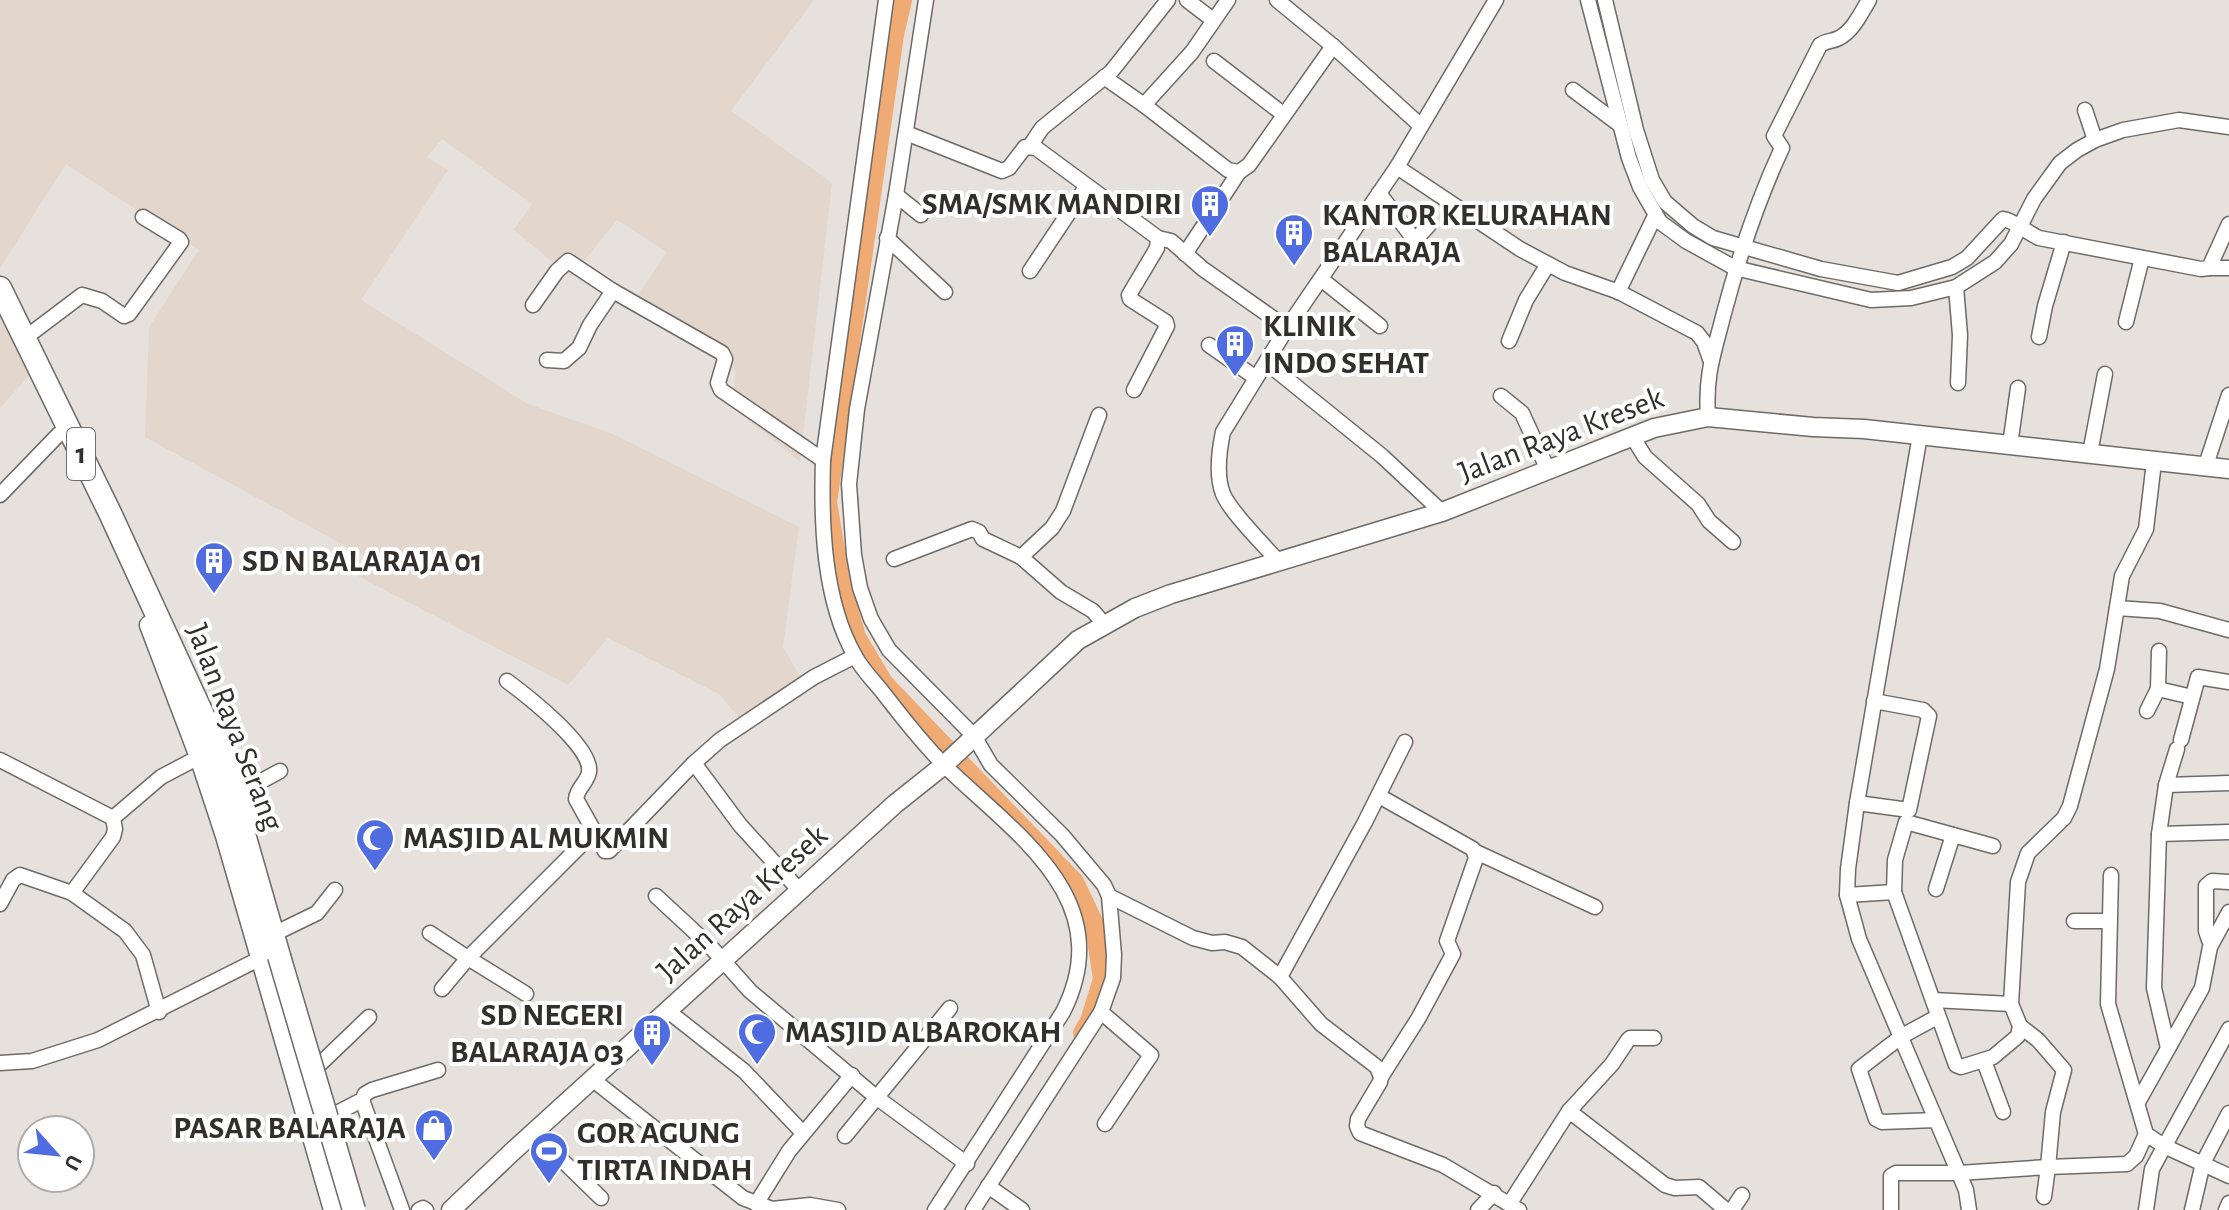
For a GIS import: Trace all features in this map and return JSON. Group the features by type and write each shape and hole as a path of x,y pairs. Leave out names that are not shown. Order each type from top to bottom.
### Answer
{"highway":[{"name":"Jalan Raya Serang","path":"0,288 43,391 199,714 242,827 348,1207"},
{"name":"Jalan Raya Serang","path":"0,315 20,341"},
{"name":"Jalan Raya Serang","path":"43,391 59,434 155,623"}],"main road":[{"name":"Jalan Raya Kresek","path":"451,1210 895,804 945,763 1055,659 1078,640 1135,608 1171,594 1442,512 1654,428 1708,417 1920,435 2229,469"},
{"path":"155,623 225,836 271,997 348,1207"},
{"path":"155,623 193,672 214,715 241,792 335,1114 348,1207"},
{"path":"271,997 279,984 297,984"}],"street":[{"path":"886,0 823,460 824,542 838,611 855,656 907,723 1060,881 1072,905 1078,931 1079,959 1071,997 935,1210"},
{"path":"926,0 896,195 857,409 849,484 854,555 860,588 871,619 889,650 991,765 1091,867 1109,896 1114,955 1113,978 1101,1012 973,1210"},
{"path":"906,133 1002,171 1009,168 1042,128 1120,63 1168,0"},
{"path":"1187,0 1213,20"},
{"path":"1144,105 1192,52 1228,0"},
{"path":"1277,0 1421,126"},
{"path":"1295,15 1304,0"},
{"path":"1279,562 1225,499 1220,482 1219,451 1223,432 1287,328 1397,167 1496,0"},
{"path":"1588,0 1620,125 1659,209 1690,233 1739,258 1849,286 1876,290 1956,287 1995,262 2011,244 2014,224 2060,163 2077,150 2091,128 2123,130 2179,120 2229,127"},
{"path":"1605,0 1635,154"},
{"path":"1708,417 1710,359 1739,258 1782,148 1774,136 1824,42 1841,38 1854,25 1869,0"},
{"path":"1185,254 1239,172 1249,165 1333,46"},
{"path":"1214,61 1283,114"},
{"path":"1104,77 1228,170 1239,172"},
{"path":"1573,90 1620,125"},
{"path":"1030,146 1158,238 1171,241 1287,328"},
{"path":"1397,167 1520,249 1548,264 1618,292 1697,333 1710,359"},
{"path":"1030,271 1086,187"},
{"path":"1379,193 1413,238 1417,238 1429,225"},
{"path":"896,195 921,215"},
{"path":"1618,292 1659,209"},
{"path":"20,341 82,295 102,301 124,316 129,314 181,244 179,239 143,217"},
{"path":"1849,286 1898,290 1952,267 1967,258 2000,221 2014,224 2039,238 2190,268 2229,268"},
{"path":"2209,268 2229,224"},
{"path":"1690,233 1713,238 1739,258 1817,278"},
{"path":"887,238 945,292"},
{"path":"1134,390 1167,326 1166,322 1130,299 1129,295 1157,248 1158,238"},
{"path":"2039,337 2064,242"},
{"path":"2126,322 2142,258"},
{"path":"533,305 550,279 568,261 613,291 722,353 725,359 718,383 721,390 823,460"},
{"path":"1509,341 1526,300 1548,264"},
{"path":"1321,279 1380,326"},
{"path":"1956,287 1960,335 1958,383"},
{"path":"547,360 562,362 579,348 613,291"},
{"path":"1209,345 1256,378"},
{"path":"1267,363 1382,456 1442,512"},
{"path":"2090,453 2105,374"},
{"path":"2010,445 2018,388"},
{"path":"2205,468 2229,395"},
{"path":"1501,396 1522,413 1548,470"},
{"path":"1021,557 1052,528 1063,511 1099,415"},
{"path":"0,495 59,434"},
{"path":"1920,435 1857,803 1847,895 1859,939 1966,1190 1969,1210"},
{"path":"1632,436 1645,457 1698,504 1709,521 1733,542"},
{"path":"2044,1197 2053,1112 2064,1070 2038,1040 2020,1026 2011,1004 2018,882 2028,853 2064,818 2070,806 2107,669 2125,569 2146,529 2154,462"},
{"path":"894,559 975,530 983,539 1021,557 1061,592 1093,611 1104,624"},
{"path":"2117,608 2160,611 2229,630"},
{"path":"2147,711 2158,689 2159,651"},
{"path":"507,681 555,720 576,744 590,768 577,790 576,799 605,851 614,849 694,763 720,740 814,677 855,656"},
{"path":"2168,1048 2154,988 2159,834 2166,785 2198,677 2229,682"},
{"path":"2158,689 2192,697"},
{"path":"1874,701 1923,710 1929,716 1908,816 1895,860 1894,892 1954,1064 1961,1067 1993,1057 2013,1042 2020,1026"},
{"path":"1280,977 1379,796 1405,742"},
{"path":"72,893 113,837 113,818 161,777 199,757"},
{"path":"0,760 113,818"},
{"path":"694,763 740,825 800,891"},
{"path":"241,792 280,771"},
{"path":"2166,785 2229,783"},
{"path":"1379,796 1476,852 1595,907"},
{"path":"1857,803 1908,816 1953,835 1993,846"},
{"path":"442,989 468,958 595,831"},
{"path":"2159,834 2229,832"},
{"path":"1936,889 1953,835"},
{"path":"1476,852 1447,941 1453,954 1358,1119 1360,1133 1443,1165 1514,1207 1569,1111 1612,1064 1630,1038 1654,1038"},
{"path":"0,904 13,880 20,875 72,893 125,931 143,955 159,1012"},
{"path":"1891,1210 1893,1174 2127,1164 2136,1156 2146,1134 2108,1004 2111,875"},
{"path":"2212,941 2206,931 2206,886 2212,881 2229,882"},
{"path":"282,930 317,913 335,890"},
{"path":"1847,895 1894,892"},
{"path":"656,896 750,991 876,1097 967,1164"},
{"path":"1109,896 1193,938 1242,947 1280,977 1321,1024 1377,1067 1381,1077"},
{"path":"2138,1102 2204,983 2212,941 2229,912"},
{"path":"2074,921 2109,921"},
{"path":"430,933 526,994"},
{"path":"3,1067 98,1040 159,1012 259,959"},
{"path":"1933,1000 2011,1004"},
{"path":"845,1136 950,1008"},
{"path":"668,1011 744,1071 803,1133"},
{"path":"1101,1012 1151,1055 1105,1124"},
{"path":"320,1064 369,1017"},
{"path":"1936,1120 1882,1122 1876,1119 1859,1069 1902,1036 1937,1017"},
{"path":"2146,1210 2152,1171 2229,1029"},
{"path":"1984,1061 2003,1112"},
{"path":"335,1114 362,1100 372,1090 438,1070"},
{"path":"756,1204 789,1151 852,1075"},
{"path":"592,1079 743,1198 772,1210 810,1205 838,1210"},
{"path":"362,1100 402,1210"},
{"path":"1569,1111 1665,1185 1675,1188 1699,1187 1726,1210"},
{"path":"2192,1210 2203,1163 2229,1113"},
{"path":"533,1132 601,1198"},
{"path":"2146,1134 2164,1146 2229,1176"},
{"path":"988,1186 1022,1210"},
{"path":"1478,1210 1494,1193"},
{"path":"1732,1210 1742,1195"},
{"path":"2226,1210 2229,1203"},
{"path":"419,1210 426,1210"}],"shaded area":[{"path":"0,0 814,0 731,111 832,183 800,462 733,408 735,370 631,306 667,252 617,220 571,277 514,230 532,204 442,139 427,157 448,170 361,300 528,404 613,434 799,527 783,647 803,681 742,721 719,694 608,638 568,685 358,576 364,556 145,437 149,327 199,250 66,164 0,268"},
{"path":"0,273 40,363 0,408"}],"waterway":[{"path":"902,0 894,35 827,502 840,580 856,637 884,684 1074,882 1095,926 1103,979 1083,1033"}],"place":[{"name":"SMA/SMK MANDIRI","path":"1210,238"},
{"name":"KANTOR KELURAHAN BALARAJA","path":"1294,267"},
{"name":"KLINIK INDO SEHAT","path":"1235,378"},
{"name":"SD N BALARAJA 01","path":"214,595"},
{"name":"MASJID AL MUKMIN","path":"375,872"},
{"name":"MASJID ALBAROKAH","path":"757,1066"},
{"name":"SD NEGERI BALARAJA 03","path":"652,1067"},
{"name":"PASAR BALARAJA","path":"434,1162"},
{"name":"GOR AGUNG TIRTA INDAH","path":"549,1185"}]}
